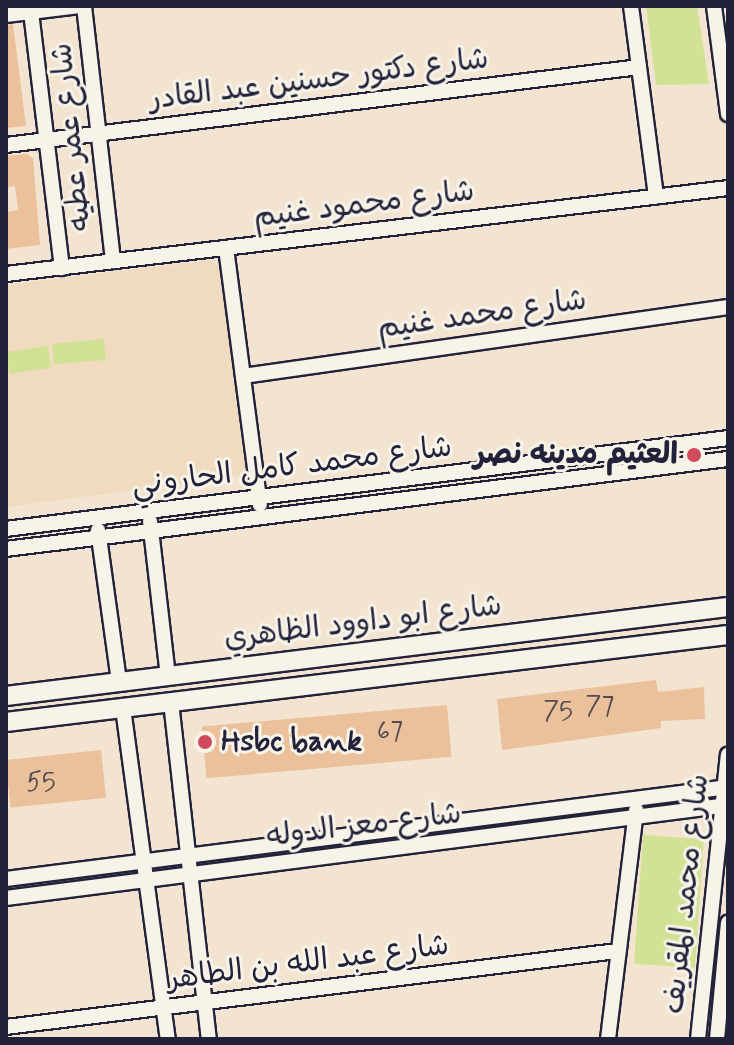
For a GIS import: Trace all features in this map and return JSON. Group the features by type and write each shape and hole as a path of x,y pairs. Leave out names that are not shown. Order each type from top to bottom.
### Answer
{"street":[{"path":"6,15 81,6"},
{"name":"شارع عمر عطيه","path":"81,6 113,261"},
{"path":"631,6 656,196"},
{"path":"714,6 728,114"},
{"name":"شارع عمر عطيه","path":"31,12 62,268"},
{"name":"شارع دكتور حسنين عبد القادر","path":"6,145 639,67"},
{"name":"شارع محمود غنيم","path":"6,274 728,188"},
{"path":"226,248 261,517"},
{"name":"شارع محمد غنيم","path":"243,376 728,307"},
{"name":"شارع محمد كامل الحاروني","path":"6,529 728,438"},
{"name":"شارع محمد كامل الحاروني","path":"6,549 728,459"},
{"path":"149,511 168,676"},
{"path":"96,518 119,682"},
{"name":"شارع ابو داوود الظاهري","path":"6,696 728,607"},
{"path":"527,630 530,657"},
{"name":"شارع ابو داوود الظاهري","path":"6,722 728,635"},
{"path":"171,702 209,1039"},
{"path":"123,708 168,1039"},
{"name":"شارع محمد المقريف","path":"698,1039 728,755"},
{"name":"شارع معز الدوله","path":"6,879 727,787"},
{"path":"608,1039 638,798"},
{"name":"شارع معز الدوله","path":"6,898 725,806"},
{"name":"شارع محمد المقريف","path":"717,1039 728,923"},
{"name":"شارع عبد الله بن الطاهر","path":"6,1027 617,951"}],"shaded area":[{"path":"210,260 220,266 245,469 239,476 7,507 6,285"}],"green space":[{"path":"646,6 697,6 709,84 656,85"},
{"path":"104,339 106,360 54,364 52,344"},
{"path":"48,346 51,368 9,374 6,352"},
{"path":"643,835 704,839 695,968 634,964"}],"building":[{"path":"13,24 26,126 6,128 6,25"},
{"path":"26,154 33,158 40,245 6,249 6,212 18,210 15,186 7,187 6,156"},
{"path":"656,680 658,692 704,687 705,719 661,721 661,728 502,750 497,699"},
{"path":"447,705 452,757 206,778 202,726"},
{"path":"101,750 106,798 11,808 6,760"}],"place":[{"name":"العثيم مدينه نصر","path":"694,455"},
{"name":"Hsbc bank","path":"205,742"}]}
